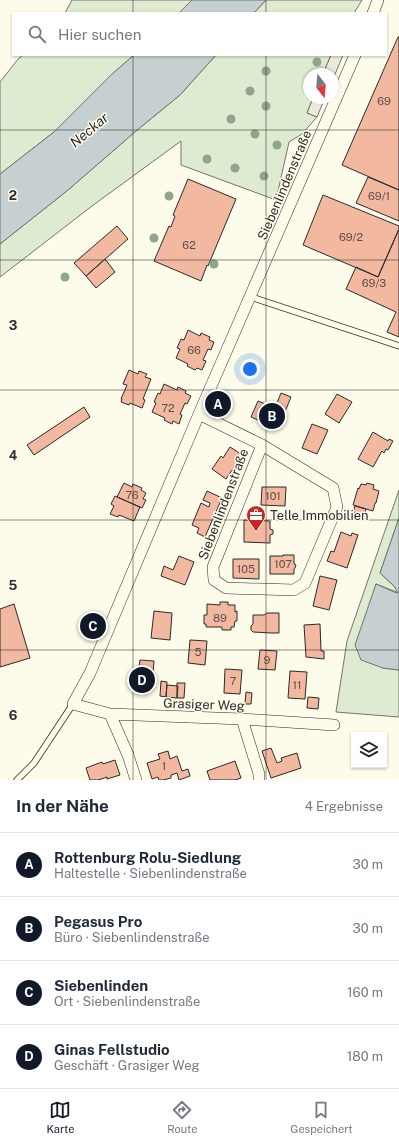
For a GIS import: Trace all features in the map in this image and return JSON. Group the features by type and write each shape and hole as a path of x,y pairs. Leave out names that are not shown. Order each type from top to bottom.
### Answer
{"street":[{"path":"373,12 378,0"},
{"name":"Siebenlindenstraße","path":"73,704 90,674 199,414 355,56"},
{"name":"Siebenlindenstraße","path":"199,414 262,445 334,488 337,506 305,583 294,590 226,588 214,580 213,567 262,445"},
{"name":"Grasiger Weg","path":"73,704 110,714 242,719 334,725"},
{"path":"110,714 128,755 136,780"},
{"path":"242,719 259,774 259,780"}],"lane":[{"path":"251,297 399,346"},
{"path":"17,780 34,763 73,704"}],"green space":[{"path":"72,0 192,0 180,12 66,12"},
{"path":"266,0 362,0 355,12 255,12"},
{"path":"22,56 133,56 111,75 54,132 0,174 0,82"},
{"path":"215,56 331,56 326,68 303,68 303,104 311,104 307,113 317,117 302,134 289,142 276,200 181,165 181,141 92,206 0,277 0,244 68,190 180,95"},
{"path":"399,490 399,518 380,573 399,593 376,584 383,668 399,670 399,717 336,712 347,641"}],"shaded area":[{"path":"331,56 343,56 338,68 326,68"},
{"path":"311,104 322,104 317,117 307,113"}],"water":[{"path":"192,0 266,0 255,12 180,12"},
{"name":"Neckar","path":"133,56 215,56 180,95 68,190 0,244 0,174 54,132 111,75"},
{"path":"399,518 399,670 383,668 361,660 355,645 376,584 398,593 394,586 380,573"}],"building":[{"path":"399,37 399,190 342,165"},
{"path":"368,177 399,190 399,221 356,203"},
{"path":"188,179 236,199 201,281 154,261 169,226 171,227 175,216 173,215"},
{"path":"323,195 399,226 378,277 303,245"},
{"path":"117,226 128,239 86,276 74,263"},
{"path":"399,229 399,337 387,332 396,312 346,289 356,267 378,277"},
{"path":"105,259 115,272 96,288 86,276"},
{"path":"188,330 200,336 201,333 210,337 209,340 214,342 211,350 208,349 203,360 206,361 202,370 197,368 195,370 187,366 188,364 176,358 180,349 177,348 181,339 184,340"},
{"path":"129,370 138,374 139,371 147,374 145,377 151,379 143,399 145,400 142,408 130,403 129,405 121,402 127,385 123,384"},
{"path":"164,384 177,390 178,387 186,391 185,393 191,396 187,404 185,403 180,414 182,415 179,424 173,421 172,424 164,420 165,418 152,412 156,403 154,402 158,393 160,394"},
{"path":"281,393 291,397 278,429 251,417 258,401 275,408"},
{"path":"337,394 352,402 339,423 325,414"},
{"path":"84,407 90,417 34,455 27,445"},
{"path":"312,424 328,430 317,454 302,448"},
{"path":"373,432 388,441 389,439 393,441 388,450 386,449 384,453 382,451 373,467 358,459"},
{"path":"230,447 244,456 234,471 232,470 226,479 212,469 221,456 223,458"},
{"path":"124,483 132,487 133,484 142,488 141,490 146,493 143,499 146,500 142,508 117,497"},
{"path":"367,483 374,485 373,489 379,491 373,511 353,505 358,488 359,489 361,484 366,485"},
{"path":"262,487 286,487 285,506 261,505"},
{"path":"207,491 222,498 205,537 197,533 199,528 192,525 201,503 209,507 210,503 203,500"},
{"path":"115,496 140,507 134,521 119,515 118,517 110,514 114,506 111,504"},
{"path":"355,506 366,509 364,515 353,512"},
{"path":"353,512 364,515 362,520 351,517"},
{"path":"244,520 270,521 270,529 273,530 273,534 270,535 270,543 244,542"},
{"path":"341,532 351,536 352,533 358,535 347,568 327,561 331,551 334,552"},
{"path":"294,555 294,564 296,565 294,574 270,574 270,556"},
{"path":"179,556 194,562 185,585 161,576 164,566 173,570"},
{"path":"233,559 259,559 259,579 233,578"},
{"path":"320,576 337,580 329,610 313,606"},
{"path":"220,602 228,602 228,605 235,605 235,612 237,611 237,621 235,621 234,627 231,627 231,630 222,630 222,627 206,627 206,624 204,624 204,615 207,615 207,604 220,605"},
{"path":"14,604 30,658 0,667 0,609"},
{"path":"154,611 172,613 170,640 151,638"},
{"path":"267,613 279,613 279,633 253,632 251,630 251,626 253,624 253,615 264,615"},
{"path":"93,620 98,622 94,632 89,630"},
{"path":"320,624 321,651 324,651 324,659 306,657 304,625"},
{"path":"190,640 207,641 205,665 188,663"},
{"path":"260,650 277,651 275,670 258,669"},
{"path":"140,660 154,661 152,687 135,686 137,667 139,667"},
{"path":"225,669 242,670 240,694 224,693"},
{"path":"290,671 307,672 305,699 288,698"},
{"path":"161,681 167,682 166,697 160,696"},
{"path":"177,683 185,683 184,698 177,698"},
{"path":"167,685 178,686 177,698 166,697"},
{"path":"246,692 252,693 251,704 245,704"},
{"path":"308,697 319,698 318,709 307,708"},
{"path":"271,748 277,763 282,761 281,758 297,753 301,768 271,778 262,751"},
{"path":"168,751 170,759 177,756 182,771 188,769 190,776 179,780 177,773 171,775 171,778 163,780 159,780 158,777 152,779 147,763 160,759 158,754"},
{"path":"115,760 120,775 107,779 107,777 98,780 90,780 86,768 102,762 103,764"},
{"path":"235,761 241,778 235,780 210,780 207,771"}],"place":[{"name":"Rottenburg Rolu-Siedlung","path":"218,404"},
{"name":"Pegasus Pro","path":"272,416"},
{"name":"Telle Immobilien","path":"256,532"},
{"name":"Siebenlinden","path":"93,626"},
{"name":"Ginas Fellstudio","path":"142,680"}]}
